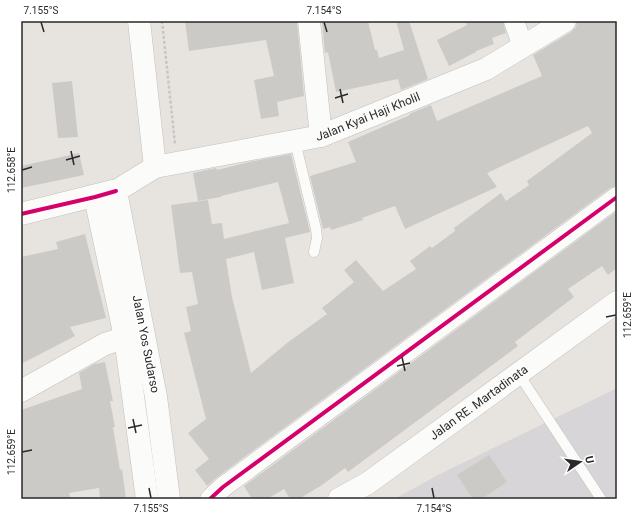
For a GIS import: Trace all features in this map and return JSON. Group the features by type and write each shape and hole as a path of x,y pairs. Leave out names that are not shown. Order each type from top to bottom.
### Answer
{"main road":[{"path":"139,21 155,168"},
{"path":"309,21 321,136"},
{"name":"Jalan Kyai Haji Kholil","path":"21,214 105,194 155,168 321,136 486,69 565,21"},
{"name":"Jalan Yos Sudarso","path":"105,194 135,334 156,397 169,499"},
{"name":"Jalan RE. Martadinata","path":"339,499 368,483 617,302"},
{"path":"21,391 105,344 135,334"},
{"name":"Jalan Yos Sudarso","path":"135,334 148,499"}],"street":[{"path":"514,21 523,47"},
{"path":"210,499 223,487 617,197"}],"lane":[{"path":"295,141 316,229 317,238 314,252"},
{"path":"518,373 601,499"}],"path":[{"path":"162,21 177,163"}],"shaded area":[{"path":"617,388 617,499 394,499 442,473"}],"building":[{"path":"185,21 297,21 304,96 277,102 279,116 261,119 254,80 274,76 266,40 189,51"},
{"path":"322,21 368,21 375,50 377,50 379,58 404,50 396,21 409,21 428,79 401,90 398,79 336,92 328,52 325,53"},
{"path":"465,21 503,21 506,33 492,38 494,44 476,51 449,66 437,40 467,25"},
{"path":"577,21 617,21 617,186 610,188 207,486 195,470 209,459 188,433 206,419 184,333 191,331 186,307 198,304 192,272 180,273 171,205 208,200 212,224 222,223 224,239 289,223 278,182 221,197 198,201 193,173 216,168 217,170 291,154 310,232 285,238 294,283 262,290 254,252 226,259 232,297 251,373 287,343 327,314 322,308 354,282 344,270 356,260 383,291 416,269 410,261 430,246 432,248 455,231 454,228 501,193 506,201 529,185 527,181 592,133 588,126 487,173 497,187 405,229 395,206 362,218 363,220 331,230 330,227 323,229 310,176 356,162 348,142 410,115 409,114 431,105 437,121 542,76 533,55 571,32 576,27"},
{"path":"72,81 78,137 58,138 52,83"},
{"path":"79,153 84,175 21,188 21,166"},
{"path":"617,211 617,268 608,275 602,266 568,289 574,297 515,342 518,346 348,472 345,468 322,485 299,499 290,499 284,489 267,499 252,499 244,486"},
{"path":"85,234 106,318 70,327 75,336 21,364 21,257 58,249 56,242"},
{"path":"105,362 113,401 110,401 115,427 113,427 120,470 122,469 126,499 100,499 99,488 69,493 71,499 21,499 21,410 82,389 79,373 94,364"},
{"path":"489,455 507,482 481,499 473,499 457,475"}],"cycle path":[{"path":"21,214 116,191"},
{"path":"210,499 223,487 617,197"}]}
